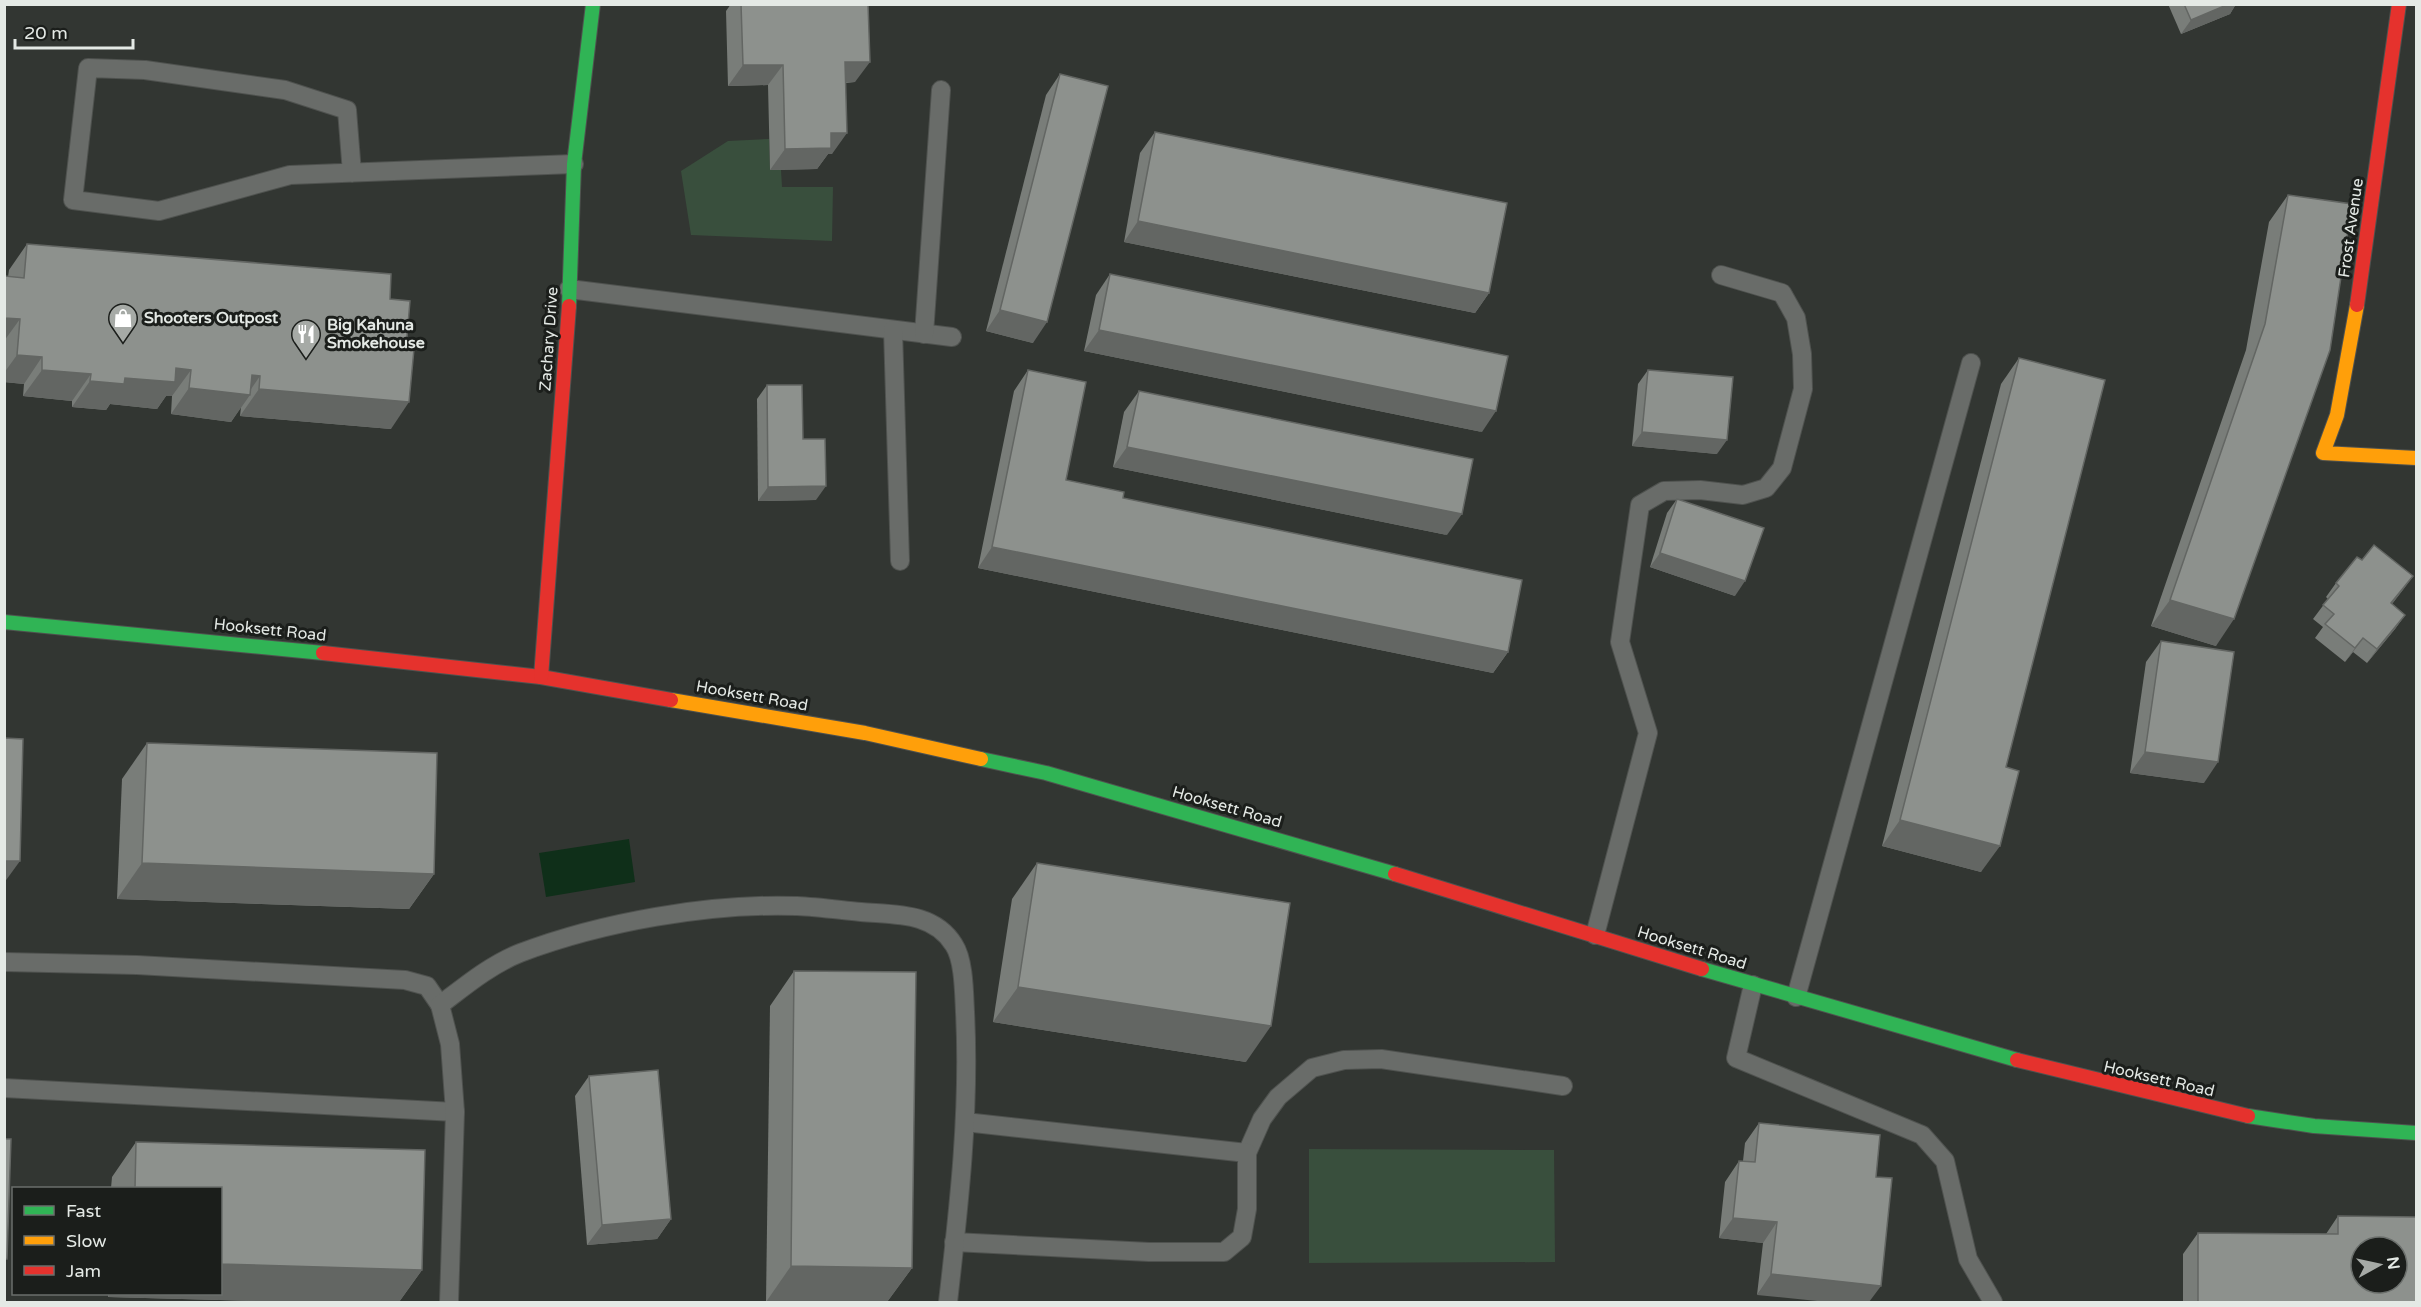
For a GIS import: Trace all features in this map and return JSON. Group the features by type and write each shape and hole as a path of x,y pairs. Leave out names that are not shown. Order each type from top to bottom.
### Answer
{"main road":[{"name":"Zachary Drive","path":"541,676 569,289 574,164 593,4"},
{"name":"Frost Avenue","path":"2398,4 2352,342 2337,415 2323,453 2416,458"},
{"name":"Hooksett Road","path":"4,622 375,657 541,676 865,733 1046,773 1357,862 1753,985 2048,1069 2240,1114 2314,1126 2416,1133"}],"lane":[{"path":"352,173 347,110 285,90 145,70 87,68 73,200 159,210 290,175 352,173 574,164"},
{"path":"924,334 941,90"},
{"path":"1595,935 1648,733 1620,642 1640,505 1664,490 1700,490 1743,495 1766,488 1782,468 1803,389 1802,354 1796,318 1782,293 1721,275"},
{"path":"569,289 952,337"},
{"path":"893,330 900,561"},
{"path":"1796,997 1971,363"},
{"path":"440,1005 477,976 518,954 572,936 629,923 725,908 797,906 921,918 943,929 956,947 964,985 967,1042 965,1122 948,1302"},
{"path":"4,962 137,965 405,980 427,986 440,1005 450,1044 455,1112 449,1302"},
{"path":"1753,985 1736,1058 1922,1135 1945,1161 1968,1259 1993,1302"},
{"path":"954,1242 1149,1252 1224,1252 1242,1237 1247,1209 1247,1153 1262,1119 1278,1097 1312,1068 1344,1060 1381,1059 1563,1086"},
{"path":"4,1088 455,1112"},
{"path":"965,1122 1247,1153"}],"shaded area":[{"path":"769,139 770,169 781,170 782,187 833,187 832,241 691,235 681,171 728,141"},
{"path":"629,839 635,882 546,897 539,853"},
{"path":"1309,1149 1554,1150 1555,1262 1309,1263"}],"building":[{"path":"741,4 868,4 870,62 845,62 847,133 831,133 831,148 785,149 783,65 743,65"},
{"path":"2184,4 2229,4 2191,20"},
{"path":"1060,74 1108,86 1047,322 1000,310"},
{"path":"1155,132 1507,203 1489,293 1138,221"},
{"path":"2288,195 2352,204 2330,350 2234,619 2170,600 2265,324"},
{"path":"27,244 391,274 390,299 410,301 406,348 414,349 409,402 259,389 260,376 252,375 250,395 189,388 191,370 176,368 175,382 125,378 124,384 90,381 91,374 42,370 42,357 17,355 20,319 4,318 5,276 24,278"},
{"path":"1110,274 1508,356 1496,411 1099,330"},
{"path":"2019,358 2105,380 2006,767 2019,771 2000,846 1900,820"},
{"path":"1028,370 1086,382 1066,480 1124,492 1123,498 1522,580 1508,652 992,547"},
{"path":"1648,370 1733,377 1727,440 1642,432"},
{"path":"767,385 802,385 803,439 825,439 826,486 768,487"},
{"path":"1139,391 1473,459 1462,514 1127,447"},
{"path":"1677,499 1764,528 1745,581 1660,553"},
{"path":"2374,545 2413,576 2391,603 2405,615 2377,649 2363,638 2355,648 2325,624 2334,614 2323,605 2339,586 2336,583 2357,557 2362,560"},
{"path":"2161,641 2234,652 2218,762 2145,752"},
{"path":"4,738 23,739 20,861 4,861"},
{"path":"147,743 437,753 434,874 142,863"},
{"path":"1037,863 1290,903 1271,1026 1018,987"},
{"path":"794,971 916,972 912,1268 791,1266"},
{"path":"658,1070 671,1219 602,1225 589,1076"},
{"path":"1759,1123 1880,1135 1876,1177 1892,1178 1881,1286 1771,1274 1777,1222 1733,1218 1739,1161 1755,1162"},
{"path":"4,1139 11,1139 7,1259 4,1259"},
{"path":"136,1142 425,1150 422,1270 222,1264 222,1187 135,1187"},
{"path":"2338,1216 2416,1217 2416,1302 2198,1302 2198,1233 2338,1234"}],"traffic: fast":[{"path":"569,306 574,164 593,4"},
{"path":"4,622 323,653"},
{"path":"981,759 1046,773 1395,874"},
{"path":"1702,969 2017,1060"},
{"path":"2248,1116 2314,1126 2416,1133"}],"traffic: slow":[{"path":"2357,305 2337,415 2323,453 2416,458"},
{"path":"671,700 865,733 981,759"}],"traffic: jam":[{"path":"2357,305 2399,4"},
{"path":"541,677 569,306"},
{"path":"323,653 541,677 671,700"},
{"path":"1395,874 1702,969"},
{"path":"2017,1060 2248,1116"}],"place":[{"name":"Shooters Outpost","path":"123,344"},
{"name":"Big Kahuna Smokehouse","path":"306,360"}]}
